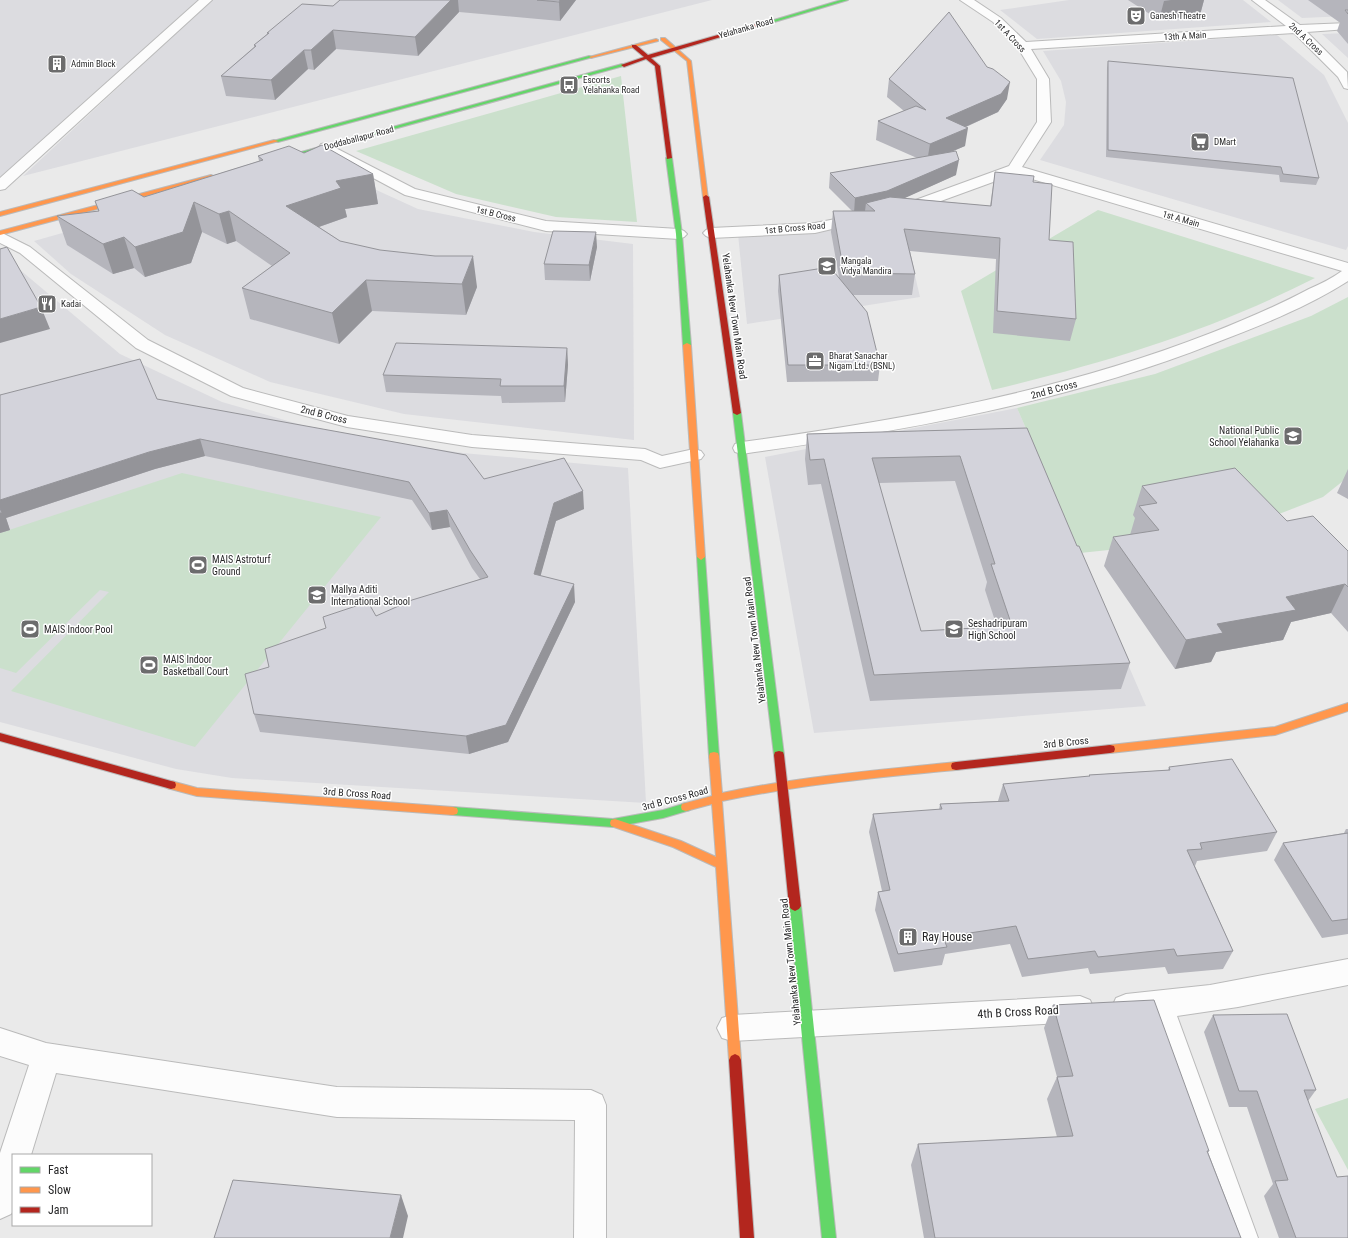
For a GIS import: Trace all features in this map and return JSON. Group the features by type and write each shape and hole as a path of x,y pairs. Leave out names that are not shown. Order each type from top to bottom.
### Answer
{"main road":[{"name":"Yelahanka Road","path":"647,56 846,0"},
{"name":"Yelahanka New Town Main Road","path":"634,46 666,38 689,61 742,448 783,787 829,1238"},
{"path":"634,46 657,66 679,234 746,1238"},
{"name":"Doddaballapur Road","path":"0,214 634,46"},
{"name":"Doddaballapur Road","path":"288,157 629,64 647,56"},
{"path":"0,233 220,175"},
{"name":"3rd B Cross","path":"717,798 813,781 1275,731 1348,707"},
{"name":"3rd B Cross Road","path":"0,737 197,792 613,823 663,814 717,798"},
{"path":"613,823 677,844 722,865"}],"street":[{"path":"0,186 206,0"},
{"name":"1st A Cross","path":"966,0 997,20 1023,46 1043,79 1044,122 1014,169"},
{"name":"2nd A Cross","path":"1258,0 1297,29 1343,75 1348,84"},
{"name":"13th A Main","path":"1023,46 1348,26"},
{"name":"1st B Cross","path":"326,147 410,192 546,226 679,234"},
{"name":"1st B Cross Road","path":"712,233 815,228 914,206 1014,169"},
{"name":"1st A Main","path":"1014,169 1348,268"},
{"name":"2nd B Cross","path":"0,237 25,250 142,344 237,392 347,421 472,441 645,455 660,462 694,455"},
{"name":"2nd B Cross","path":"742,448 856,432 935,418 1055,390 1168,355 1244,326 1305,298 1348,274"},
{"name":"4th B Cross Road","path":"732,1028 1159,1005 1266,989 1348,972"},
{"path":"1159,1005 1242,1238"},
{"path":"0,1042 46,1057 336,1102 591,1105 590,1238"},
{"path":"15,1154 46,1057"},
{"path":"0,1203 12,1165"}],"shaded area":[{"path":"0,0 198,0 0,181"},
{"path":"212,0 712,0 23,176"},
{"name":"Ganesh Theatre","path":"1069,0 1243,0 1271,22 1037,39 1000,10"},
{"path":"1278,0 1348,0 1348,16 1302,18"},
{"path":"1348,33 1348,58 1322,34"},
{"name":"DMart","path":"1277,35 1324,75 1348,123 1348,246 1346,250 1040,160 1064,125 1066,102 1061,81 1043,51"},
{"path":"315,162 418,209 534,232 633,244 634,440 404,414 270,382 165,335 71,274 34,241"},
{"name":"Mangala Vidya Mandira","path":"903,224 920,297 747,324 738,234 814,231"},
{"name":"Mallya Aditi International School","path":"0,253 120,354 222,402 333,434 463,453 628,468 646,803 232,778 176,769 0,722"},
{"name":"Seshadripuram High School","path":"1017,408 1146,706 814,733 765,457"}],"green space":[{"path":"621,76 637,222 556,217 456,194 356,151"},
{"path":"1098,210 1315,278 1237,314 1157,344 1076,369 992,390 961,291"},
{"path":"1348,297 1348,477 1323,497 1214,539 1080,553 1017,408 1155,374 1311,316"},
{"path":"182,473 381,517 195,747 11,691 109,592 100,590 16,673 0,668 0,533"},
{"path":"1348,1098 1348,1170 1315,1109"}],"building":[{"path":"340,0 451,0 415,37 333,30 311,50 304,50 271,80 221,76 269,33 267,33 302,4 333,6"},
{"path":"537,0 560,0 559,2"},
{"path":"949,12 987,67 993,69 1010,82 1001,94 946,118 968,128 930,144 878,121 916,106 926,110 889,79"},
{"path":"1108,61 1293,78 1319,178 1283,174 1281,167 1108,150"},
{"path":"322,145 373,174 336,181 341,188 286,206 340,241 380,250 435,256 473,256 462,284 366,280 332,313 242,288 290,253 229,211 219,214 194,202 183,232 135,247 124,237 103,244 57,216 99,211 95,201 132,190 144,197 263,160 258,156 289,146 304,153"},
{"path":"956,151 959,160 887,191 855,198 830,173"},
{"path":"995,172 1034,176 1033,182 1052,184 1049,240 1073,242 1076,319 997,311 1000,238 904,229 915,274 844,273 833,211 875,211 866,203 890,197 991,206"},
{"path":"553,231 596,232 589,265 544,264"},
{"path":"7,247 41,307 0,319 0,249"},
{"path":"830,267 867,312 880,365 788,365 779,275"},
{"path":"396,343 567,348 564,386 500,386 501,379 383,375"},
{"name":"Mallya Aditi International School","path":"140,359 157,399 466,455 484,479 564,458 583,491 554,503 534,574 574,584 506,725 466,736 254,714 245,674 269,667 265,649 326,628 323,617 368,602 376,616 412,600 488,577 470,550 447,510 429,513 409,482 200,439 149,452 0,500 0,395"},
{"path":"1027,428 1077,546 1079,546 1130,663 874,675 824,459 810,460 807,434","holes":["960,456 995,564 991,564 1012,626 921,631 872,458"]},
{"path":"1235,468 1287,521 1313,516 1348,551 1348,587 1345,584 1286,597 1296,610 1217,624 1223,633 1186,640 1113,537 1159,530 1139,506 1157,503 1142,486"},
{"path":"1232,759 1277,832 1200,843 1202,849 1187,850 1233,951 1177,956 1174,949 1098,957 1095,951 1028,959 1016,926 943,937 947,947 898,954 878,892 890,890 873,814 942,809 940,804 1009,801 1003,784 1090,776 1089,775 1170,770 1169,767"},
{"path":"1348,833 1348,919 1332,921 1283,843"},
{"path":"1154,1000 1209,1151 1207,1151 1241,1238 935,1238 918,1144 1073,1136 1057,1077 1073,1076 1053,1005"},
{"path":"1287,1014 1316,1090 1304,1090 1337,1177 1348,1176 1348,1238 1296,1238 1275,1181 1288,1180 1257,1091 1239,1091 1213,1015"},
{"path":"233,1180 401,1195 390,1238 214,1238"}],"traffic: fast":[{"path":"769,22 846,0"},
{"path":"276,141 591,57"},
{"path":"297,154 624,65"},
{"path":"669,158 679,234 687,345"},
{"path":"737,413 779,755"},
{"path":"701,557 714,756"},
{"path":"453,811 613,823 663,814 686,807"},
{"path":"795,906 829,1238"}],"traffic: slow":[{"path":"663,39 689,61 706,197"},
{"path":"591,57 656,40"},
{"path":"0,214 276,141"},
{"path":"0,233 211,177"},
{"path":"687,345 701,557"},
{"path":"1110,749 1275,731 1348,707"},
{"path":"714,756 735,1060"},
{"path":"686,807 719,798 786,785 854,776 956,766"},
{"path":"171,785 197,792 453,811"},
{"path":"615,823 677,844 722,865"}],"traffic: jam":[{"path":"624,65 675,48 769,22"},
{"path":"634,46 657,66 669,158"},
{"path":"706,197 737,413"},
{"path":"0,737 171,785"},
{"path":"956,766 1110,749"},
{"path":"779,755 795,906"},
{"path":"735,1060 747,1238"}],"place":[{"name":"Ganesh Theatre","path":"1136,16"},
{"name":"Admin Block","path":"57,64"},
{"name":"Escorts Yelahanka Road","path":"569,85"},
{"name":"DMart","path":"1200,142"},
{"name":"Mangala Vidya Mandira","path":"827,266"},
{"name":"Kadai","path":"47,304"},
{"name":"Bharat Sanachar Nigam Ltd. (BSNL)","path":"815,361"},
{"name":"National Public School Yelahanka","path":"1293,436"},
{"name":"MAIS Astroturf Ground","path":"198,565"},
{"name":"Mallya Aditi International School","path":"317,595"},
{"name":"MAIS Indoor Pool","path":"30,629"},
{"name":"Seshadripuram High School","path":"954,629"},
{"name":"MAIS Indoor Basketball Court","path":"149,665"},
{"name":"Ray House","path":"908,937"}]}
